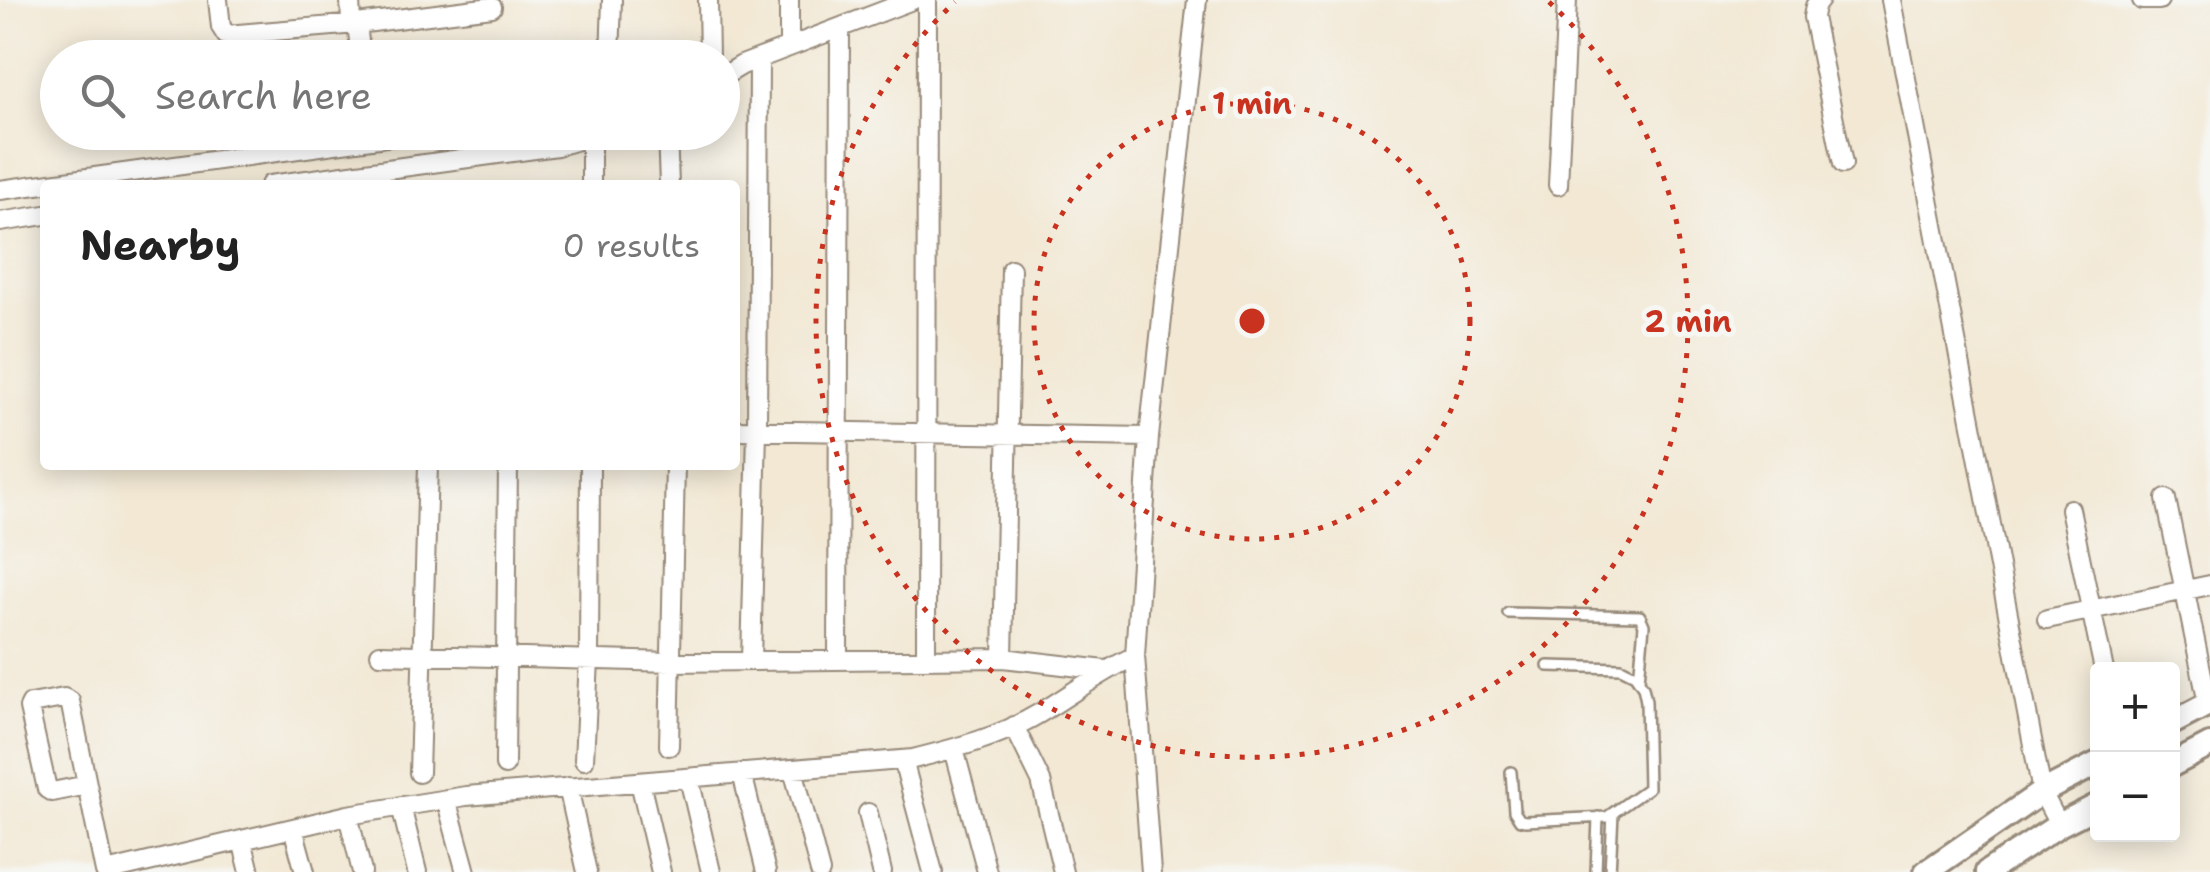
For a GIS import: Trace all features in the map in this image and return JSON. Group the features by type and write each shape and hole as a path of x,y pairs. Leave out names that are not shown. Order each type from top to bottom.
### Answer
{"main road":[{"path":"2180,719 2209,704"},
{"path":"2180,760 2210,745"},
{"path":"1926,872 2042,792 2090,766"},
{"path":"1987,872 2090,808"}],"street":[{"path":"218,0 221,28 226,35 492,6"},
{"path":"350,0 358,40"},
{"path":"611,40 612,0"},
{"path":"708,0 709,40"},
{"path":"789,47 790,0"},
{"path":"740,68 840,28 870,8 912,0"},
{"path":"926,659 927,0"},
{"path":"1151,872 1135,656 1150,437 1198,0"},
{"path":"1558,186 1567,0"},
{"path":"1820,0 1814,6 1814,18 1842,164"},
{"path":"1891,0 2042,792 2059,825"},
{"path":"2142,0 2160,0"},
{"path":"838,660 840,28"},
{"path":"740,65 751,62"},
{"path":"750,662 757,431 751,62"},
{"path":"69,180 276,150"},
{"path":"307,180 528,150"},
{"path":"591,180 595,150"},
{"path":"668,150 669,180"},
{"path":"0,190 40,184"},
{"path":"0,222 40,217"},
{"path":"1003,658 1011,269"},
{"path":"740,430 1150,437"},
{"path":"419,774 428,470"},
{"path":"504,765 508,470"},
{"path":"584,760 590,470"},
{"path":"669,746 674,470"},
{"path":"2166,499 2209,704"},
{"path":"2070,510 2102,662"},
{"path":"2047,619 2210,584"},
{"path":"380,654 672,662 1003,658 1105,670"},
{"path":"86,784 47,790 31,704 64,698 70,701 106,872 187,863 242,840 348,815 446,799 904,760 978,743 1037,715 1105,670 1135,656"},
{"path":"1014,726 1042,786 1063,872"},
{"path":"954,749 987,872"},
{"path":"904,760 933,872"},
{"path":"793,769 820,872"},
{"path":"742,773 766,872"},
{"path":"688,778 711,872"},
{"path":"640,782 661,872"},
{"path":"568,787 587,872"},
{"path":"446,799 466,872"},
{"path":"401,806 417,872"},
{"path":"868,813 882,872"},
{"path":"348,815 362,872"},
{"path":"292,828 305,872"},
{"path":"242,840 250,872"}],"lane":[{"path":"1508,613 1640,616 1644,625 1639,680"},
{"path":"1511,772 1514,811 1520,820 1613,814 1648,788 1646,701 1636,675 1621,668 1548,666"},
{"path":"1610,872 1613,814"},
{"path":"1596,872 1598,817"}]}
